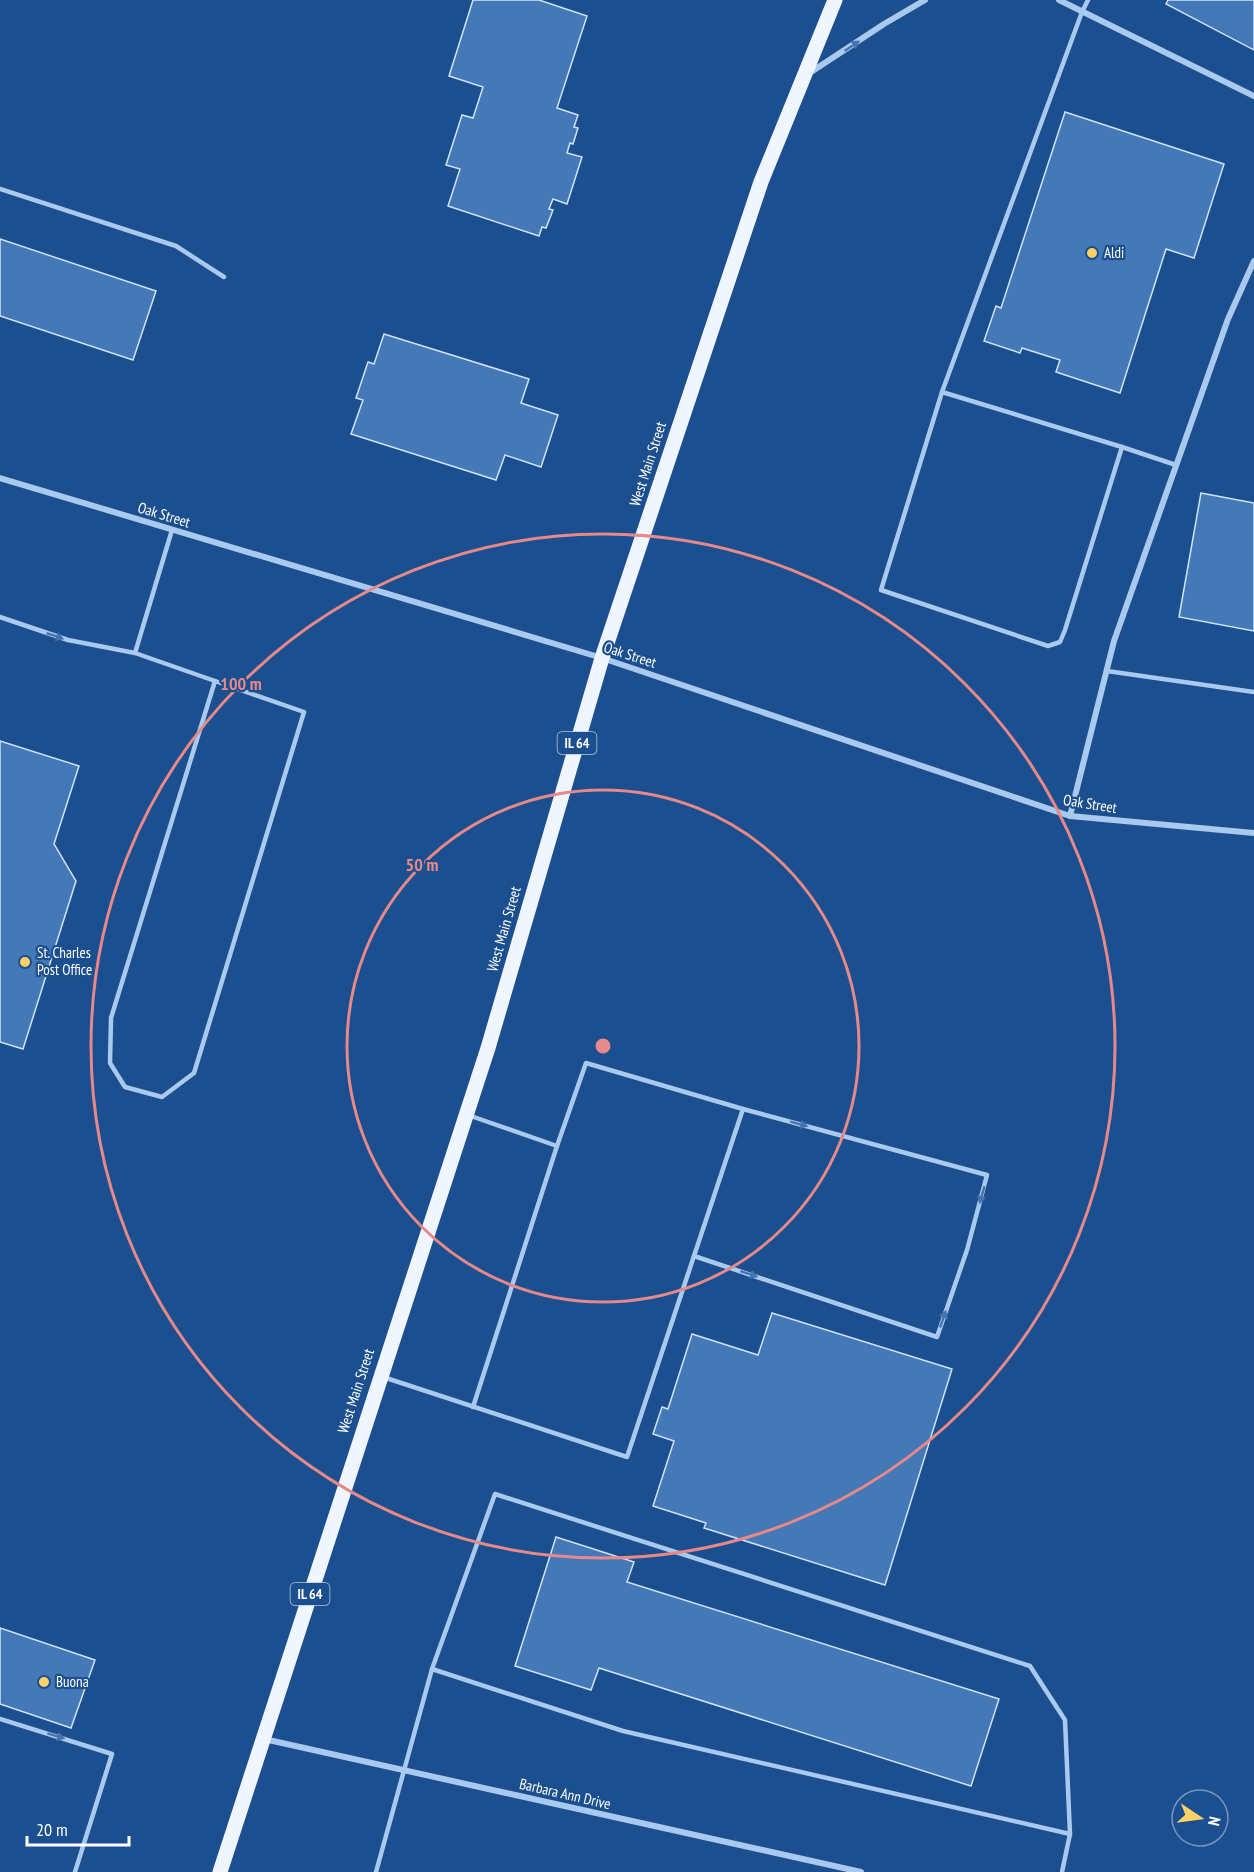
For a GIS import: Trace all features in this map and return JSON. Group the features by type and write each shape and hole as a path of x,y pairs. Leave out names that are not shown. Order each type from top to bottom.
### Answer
{"main road":[{"name":"West Main Street","path":"220,1872 488,1048 602,658 761,183 835,0"}],"street":[{"path":"803,78 884,24 925,0"},
{"path":"1059,0 1254,96"},
{"path":"1070,816 1114,641 1228,319 1254,261"},
{"name":"Oak Street","path":"0,478 602,658 1070,816 1254,833"},
{"name":"Barbara Ann Drive","path":"264,1739 861,1872"}],"lane":[{"path":"1088,0 942,393 881,590 1048,645 1060,642 1122,447"},
{"path":"0,189 176,246 224,277"},
{"path":"942,393 1176,465"},
{"path":"135,653 172,530"},
{"path":"0,617 68,640 135,653 215,681 303,712 194,1073 162,1097 125,1087 111,1063 111,1018 215,681"},
{"path":"1107,671 1254,692"},
{"path":"473,1407 586,1063 743,1109 987,1174 967,1250 937,1337 694,1256"},
{"path":"380,1377 627,1457 743,1109"},
{"path":"466,1114 557,1146"},
{"path":"376,1872 432,1669 495,1494 1030,1666 1065,1720 1070,1834 1062,1872"},
{"path":"432,1669 623,1731 1070,1834"},
{"path":"0,1719 112,1754 75,1872"}],"building":[{"path":"473,0 539,0 587,16 557,108 578,115 574,127 578,128 573,144 570,143 567,153 582,157 567,204 553,199 549,209 553,210 546,228 542,227 539,236 448,206 460,169 446,165 462,115 473,118 483,87 449,76"},
{"path":"1168,0 1254,0 1254,50 1166,4"},
{"name":"Aldi","path":"1065,112 1224,164 1194,258 1166,249 1120,393 1056,372 1060,360 1022,348 1020,353 984,341 996,306 1001,308"},
{"path":"0,239 156,291 133,360 0,316"},
{"path":"384,334 529,379 521,403 558,415 541,467 505,455 496,480 351,434 363,400 356,398 368,362 374,364"},
{"path":"1201,493 1254,503 1254,631 1179,617"},
{"name":"St. Charles Post Office","path":"0,741 79,766 54,844 76,881 23,1049 0,1042"},
{"path":"772,1313 952,1369 885,1585 704,1528 706,1523 653,1506 674,1441 653,1434 662,1407 668,1409 692,1334 758,1355"},
{"path":"556,1537 634,1562 627,1582 999,1699 971,1786 599,1668 591,1690 515,1666"},
{"name":"Buona","path":"0,1628 95,1660 71,1728 0,1704"}],"place":[{"name":"Aldi","path":"1092,253"},
{"name":"St. Charles Post Office","path":"25,962"},
{"name":"Buona","path":"44,1682"}]}
